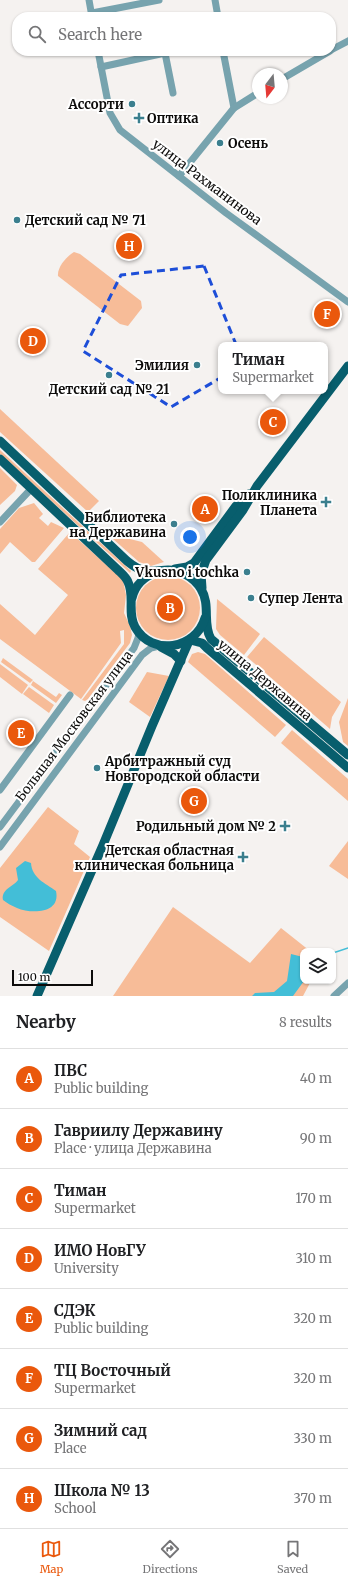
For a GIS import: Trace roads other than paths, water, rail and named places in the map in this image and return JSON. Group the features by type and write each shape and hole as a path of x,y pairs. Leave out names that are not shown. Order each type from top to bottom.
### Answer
{"main road":[{"path":"204,595 200,578 204,564 258,486 346,372"},
{"name":"улица Державина","path":"0,441 127,561 137,568 147,571 165,570 183,573 196,582 204,595 207,609 207,629 212,639 348,755"},
{"path":"0,459 128,580 131,601"},
{"path":"181,661 174,654 146,640 139,633 132,621 130,608 133,594 141,581 147,576 165,570 187,568 194,563 236,506 258,486"},
{"name":"улица Державина","path":"190,640 200,630 204,623 207,609"},
{"path":"160,646 173,646 190,640"},
{"path":"37,996 190,640"},
{"name":"улица Державина","path":"190,640 202,643 348,768"}],"street":[{"path":"89,0 91,12"},
{"path":"105,12 159,0"},
{"path":"215,0 217,12"},
{"path":"336,48 348,41"},
{"name":"улица Рахманинова","path":"99,56 109,109 116,126 124,134 297,266 348,302"},
{"path":"101,67 151,56"},
{"path":"166,56 173,93"},
{"path":"225,56 234,108"},
{"path":"288,76 321,56"},
{"path":"179,176 234,108 252,97"},
{"path":"0,522 32,489"},
{"name":"Большая Московская улица","path":"0,827 134,648 139,633"},
{"name":"Большая Московская улица","path":"0,847 142,655 151,648 160,646"},
{"path":"0,790 70,695"},
{"path":"334,996 348,983"}],"water":[{"path":"25,861 31,863 34,873 40,880 56,891 56,899 50,908 37,911 23,910 3,900 4,893 18,880 16,868"},
{"path":"291,954 300,956 300,984 302,984 293,996 252,996 255,993 274,992 287,981"}],"waterway":[{"path":"336,952 348,948"}],"place":[{"name":"Ассорти","path":"132,104"},
{"name":"Оптика","path":"139,118"},
{"name":"Осень","path":"220,143"},
{"name":"Детский сад № 71","path":"17,220"},
{"name":"Школа № 13","path":"129,246"},
{"name":"ТЦ Восточный","path":"327,314"},
{"name":"ИМО НовГУ","path":"33,341"},
{"name":"Эмилия","path":"197,365"},
{"name":"Детский сад № 21","path":"109,375"},
{"name":"Тиман","path":"273,422"},
{"name":"Поликлиника Планета","path":"326,502"},
{"name":"ПВС","path":"205,509"},
{"name":"Библиотека на Державина","path":"174,524"},
{"name":"Vkusno i tochka","path":"247,572"},
{"name":"Супер Лента","path":"251,598"},
{"name":"Гавриилу Державину","path":"170,608"},
{"name":"СДЭК","path":"21,733"},
{"name":"Арбитражный суд Новгородской области","path":"97,768"},
{"name":"Зимний сад","path":"194,801"},
{"name":"Родильный дом № 2","path":"285,826"},
{"name":"Детская областная клиническая больница","path":"243,857"}]}
